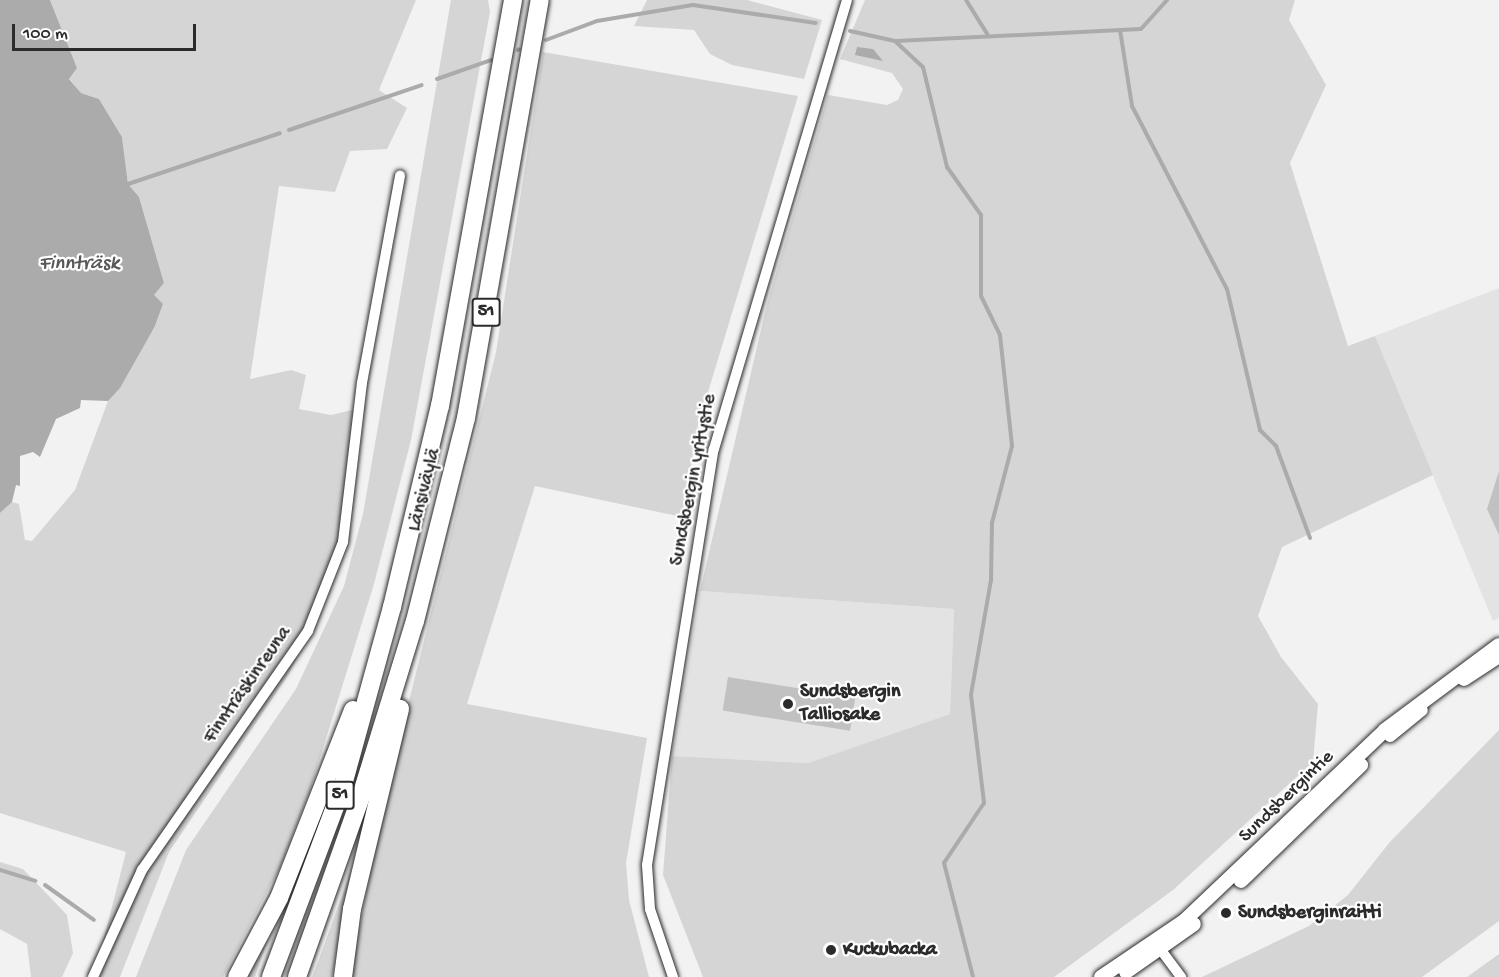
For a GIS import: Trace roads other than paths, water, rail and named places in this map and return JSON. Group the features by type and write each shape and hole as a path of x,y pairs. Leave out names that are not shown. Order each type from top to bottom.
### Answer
{"highway":[{"name":"Länsiväylä","path":"271,977 343,785 392,607 442,394 513,0"},
{"name":"Länsiväylä","path":"297,977 362,793 415,621 466,418 540,0"},
{"path":"237,977 296,857 392,607"},
{"path":"343,977 352,909 415,621"}],"main road":[{"name":"Sundsbergintie","path":"1101,977 1158,946 1424,696 1499,645"},
{"name":"Sundsbergintie","path":"1450,689 1499,656"},
{"name":"Sundsbergintie","path":"1118,977 1218,904 1390,736"}],"street":[{"name":"Sundsbergin yritystie","path":"673,977 650,909 647,865 714,449 848,0"},
{"name":"Finnträskinreuna","path":"93,977 142,870 308,631 343,542 362,383 400,175"},
{"name":"Sundsbergintie","path":"1390,736 1450,689"},
{"path":"1158,946 1181,977"}],"water":[{"name":"Finnträsk","path":"0,0 50,0 77,68 69,79 81,93 99,99 122,137 128,184 139,197 164,283 154,295 163,304 155,326 120,388 108,401 81,400 80,408 56,419 40,457 33,452 20,456 20,486 16,485 12,502 0,513"},
{"path":"857,47 873,49 883,61 855,55"}],"waterway":[{"path":"966,0 987,34"},
{"path":"896,41 1141,29 1167,0"},
{"path":"546,40 597,21 693,5 816,23"},
{"path":"1120,30 1132,106 1227,289 1260,430 1276,446 1310,538"},
{"path":"850,31 895,41 923,67 947,167 981,215 981,296 1000,335 1012,446 992,523 991,580 971,695 984,803 944,863 973,977"},
{"path":"437,79 491,60"},
{"path":"289,130 422,85"},
{"path":"128,184 280,133"},
{"path":"0,870 35,881"},
{"path":"45,885 94,920"}],"place":[{"name":"Sundsbergin Talliosake","path":"788,704"},
{"name":"Sundsberginraitti","path":"1226,913"},
{"name":"Kuckubacka","path":"831,950"}]}
